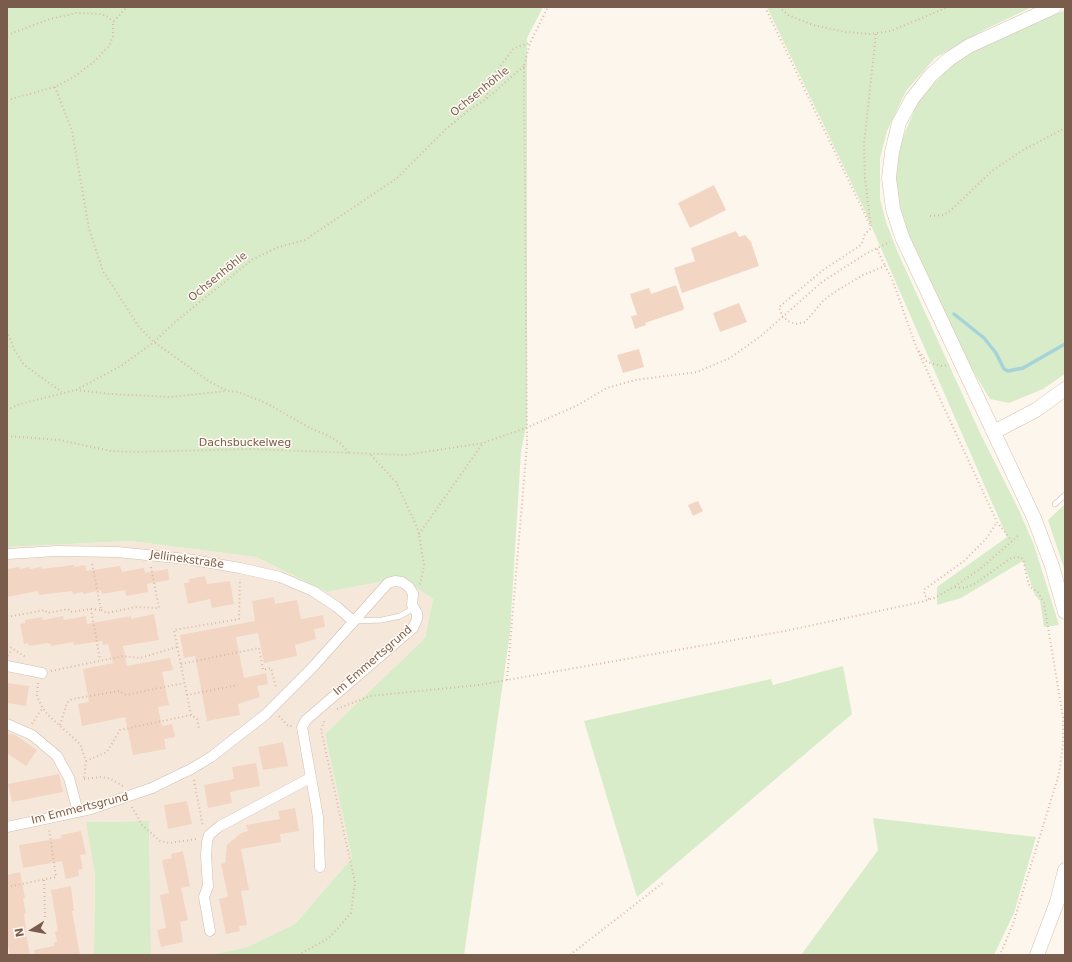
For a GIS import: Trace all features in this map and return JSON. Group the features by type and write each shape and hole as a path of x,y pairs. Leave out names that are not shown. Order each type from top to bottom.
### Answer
{"main road":[{"path":"1054,7 969,46 949,59 931,75 912,98 899,123 892,152 889,178 893,209 902,237 1034,518 1052,566 1065,612"},
{"path":"994,432 1036,410 1065,389"},
{"path":"1037,955 1056,902 1065,870"}],"street":[{"name":"Jellinekstraße","path":"7,554 89,551 148,554 240,568 280,577 312,591 337,607 353,621"},
{"name":"Im Emmertsgrund","path":"7,827 91,809 152,788 191,770 211,757 279,702 312,668 388,583 395,581 402,582 409,587 413,594 412,605 417,613 416,619 407,634 303,723 302,730 318,817 320,867"},
{"path":"7,666 42,673"},
{"path":"7,724 28,732 46,745 56,756 63,766 72,789 78,812"},
{"path":"210,931 204,897 208,886 206,832 310,778"}],"lane":[{"path":"1055,504 1065,496"},
{"name":"Im Emmertsgrund","path":"353,621 397,618 405,615 412,605"}],"path":[{"path":"113,22 127,7"},
{"path":"507,680 527,444 524,66 530,43 548,7"},
{"path":"765,7 871,228"},
{"path":"779,7 788,15 813,25 846,32 876,34 897,29 948,7"},
{"path":"7,35 50,19 76,14 102,14 108,16 113,22 113,36 109,46 95,61 74,77 55,87 7,100"},
{"path":"876,34 864,144 865,178 872,224 871,228 865,234 860,246 823,270 779,307 782,316 796,324 805,322 823,301 833,293 863,275 885,266"},
{"path":"485,100 494,76 514,48 530,43"},
{"name":"Ochsenhöhle","path":"7,410 20,404 62,392 76,390 121,366 154,342 175,322 253,259 279,247 305,240 397,178 446,130 469,110 485,100 524,66"},
{"path":"55,87 72,131 89,229 103,271 139,327 154,342 210,382 228,391 266,403 310,428 329,436 340,443 348,453"},
{"path":"930,216 943,215 950,211 992,171 1023,150 1065,128"},
{"name":"Dachsbuckelweg","path":"7,436 44,438 111,451 134,452 252,449 405,455 484,443 526,428 576,406 607,388 635,380 697,372 730,358 754,341 822,282 877,249 902,237"},
{"path":"877,249 917,349 997,522 1012,541"},
{"path":"7,331 14,349 24,365 62,392"},
{"path":"917,349 927,362 941,366 960,363"},
{"path":"76,390 111,394 170,397 228,391"},
{"path":"419,534 484,443"},
{"path":"371,454 396,482 419,534 424,565 420,585 413,594"},
{"path":"929,599 924,595 925,588 950,573 973,552 991,534 997,522"},
{"path":"333,710 370,696 479,685 784,630 929,599 942,595 954,587 980,568 1019,535"},
{"path":"89,551 101,610"},
{"path":"7,617 45,610 47,613 68,609 71,612 91,609 101,610 107,613 136,607 159,608 148,554"},
{"path":"954,587 965,588 1011,558 1020,557 1023,559 1030,587 1038,592 1044,603 1063,717 1063,744 1059,774 1013,924 1000,955"},
{"path":"199,729 197,719 191,715 174,630 239,619 240,568"},
{"path":"91,609 100,660"},
{"path":"84,779 86,761 80,744 47,714 37,696 37,686 42,673 100,660 129,656 140,658 177,647"},
{"path":"7,657 12,648"},
{"path":"180,664 258,648 263,670 272,668 279,702"},
{"path":"60,725 67,703 72,700 119,691 126,695 184,683"},
{"path":"187,695 238,685"},
{"path":"28,732 42,707"},
{"path":"86,761 106,752 120,730 191,715"},
{"path":"279,717 288,726 296,726"},
{"path":"298,955 329,938 352,913 355,882 321,730 326,717"},
{"path":"72,789 84,779 101,777 110,779 122,785 126,790"},
{"path":"130,802 134,814 142,825 160,841 179,842 206,832 194,783"},
{"path":"7,887 56,877 57,874 49,834"},
{"path":"44,880 45,917"},
{"path":"570,955 664,882"}],"shaded area":[{"path":"131,541 256,557 327,592 401,578 433,599 425,638 325,734 352,858 295,924 247,947 211,955 151,955 149,821 87,822 95,875 94,955 7,955 7,547"}],"green space":[{"path":"7,7 543,7 527,38 527,423 521,451 510,633 464,955 211,955 247,947 295,924 352,858 325,734 425,638 433,599 401,578 327,592 256,557 131,541 7,547"},
{"path":"767,7 1032,7 984,30 935,58 906,91 887,131 880,158 880,199 886,222 898,253 981,435 1018,508 1034,545 1059,625 1044,627 1040,601 1035,595 1023,561 961,598 937,605 937,587 1007,537 863,207"},
{"path":"1065,10 1065,374 1043,389 1009,403 990,399 968,363 905,238 896,191 896,154 918,102 956,59"},
{"path":"1064,505 1065,509 1065,571 1048,520"},
{"path":"843,666 852,714 637,897 584,721 771,679 773,685"},
{"path":"873,818 1036,837 1014,913 994,955 801,955 878,850"},
{"path":"149,821 151,955 94,955 95,875 86,822"}],"building":[{"path":"714,185 726,210 690,228 678,203"},
{"path":"736,231 739,237 745,235 751,242 759,266 682,293 674,268 695,261 691,248"},
{"path":"676,285 684,308 683,310 645,323 646,325 635,329 631,316 637,315 630,294 649,288 651,294"},
{"path":"739,303 747,322 720,332 713,313"},
{"path":"639,349 644,367 623,373 617,355"},
{"path":"698,501 703,511 693,516 688,505"},
{"path":"74,565 74,567 85,565 86,571 120,566 122,572 144,568 145,573 168,569 169,580 147,584 148,592 126,596 125,590 102,594 101,590 83,594 83,592 73,594 72,591 39,595 38,591 7,597 7,569 29,567 30,569 41,567 41,569"},
{"path":"205,576 207,584 230,581 234,604 212,608 210,599 188,604 184,583 190,582 189,579"},
{"path":"274,597 275,604 297,600 301,619 323,615 325,627 314,629 316,639 295,645 297,656 264,663 258,633 236,637 244,678 266,673 268,684 257,686 260,697 238,704 240,715 207,721 195,656 184,658 180,635 255,621 252,601"},
{"path":"154,614 159,640 123,646 127,666 170,658 173,670 162,672 169,705 158,707 162,726 172,724 175,737 164,739 166,749 133,755 125,717 82,726 78,704 89,702 83,669 113,663 108,644 103,645 102,641 74,645 73,642 51,646 51,644 47,643 29,646 28,643 24,644 20,624 25,623 25,620 42,617 43,620 63,616 64,620 86,616 87,624 131,616 131,619"},
{"path":"7,683 29,686 26,706 7,703"},
{"path":"7,733 15,735 37,750 26,766 7,753"},
{"path":"283,742 288,766 263,770 258,747"},
{"path":"256,763 260,786 230,792 232,803 208,808 204,785 234,779 232,767"},
{"path":"59,774 63,792 12,802 8,784"},
{"path":"187,801 192,824 168,829 164,805"},
{"path":"295,808 299,831 280,834 281,842 241,849 249,890 241,891 247,925 239,926 240,931 226,934 219,899 228,897 221,864 225,863 227,845 241,833 248,831 246,825 280,819 278,811"},
{"path":"81,831 86,854 80,855 83,869 78,870 79,876 66,879 62,861 23,868 19,845 62,838 61,835"},
{"path":"183,851 190,886 181,888 188,920 180,922 183,942 161,947 157,930 166,928 160,895 169,893 162,860 172,858 171,854"},
{"path":"20,872 25,898 23,899 26,913 24,914 25,928 30,955 10,955 7,940 7,875"},
{"path":"71,886 74,911 72,911 80,955 35,955 34,950 54,946 54,942 57,942 55,932 58,931 51,890"}],"waterway":[{"path":"954,314 984,338 996,353 1004,369 1008,371 1023,368 1065,344"}]}
